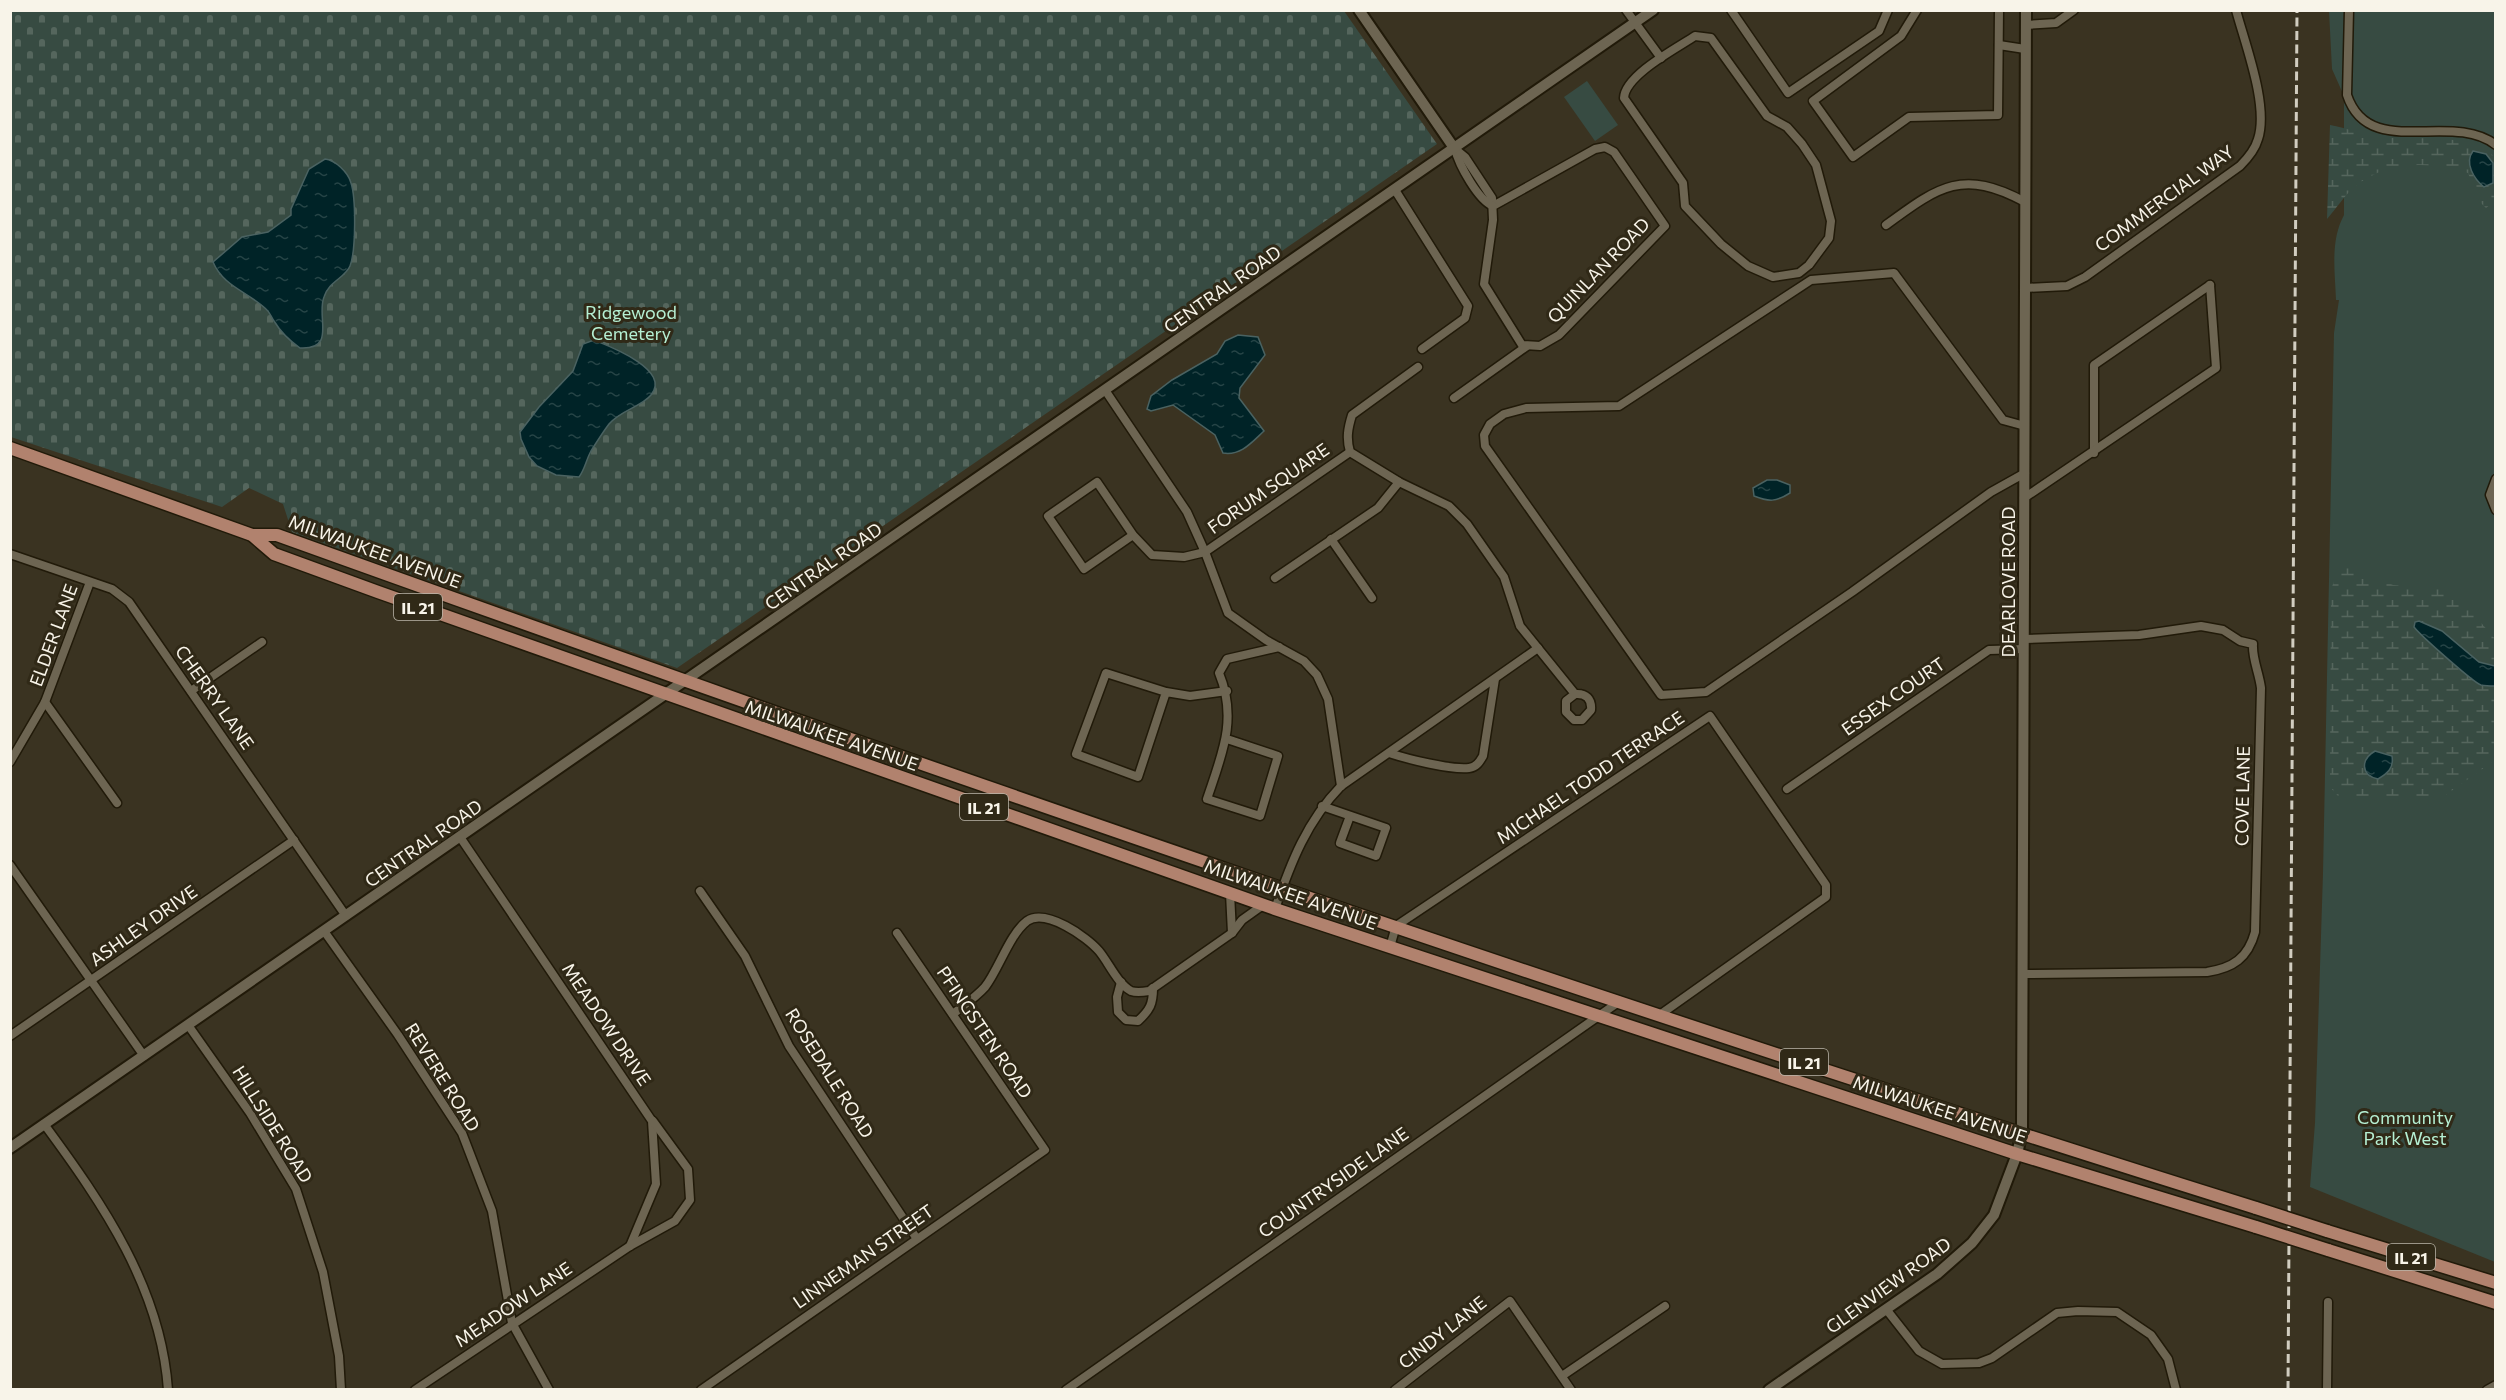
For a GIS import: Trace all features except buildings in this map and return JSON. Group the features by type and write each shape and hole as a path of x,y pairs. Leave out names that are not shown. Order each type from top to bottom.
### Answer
{"main road":[{"path":"1359,10 1454,148"},
{"name":"CENTRAL ROAD","path":"10,1148 666,696 1653,10"},
{"name":"DEARLOVE ROAD","path":"2017,1154 2022,1132 2026,10"},
{"path":"10,448 252,536"},
{"name":"MILWAUKEE AVENUE","path":"252,536 277,535 936,769 1620,1001 2256,1208 2496,1283"},
{"name":"MILWAUKEE AVENUE","path":"252,536 274,554 666,696 1269,907 2017,1154 2496,1303"},
{"path":"843,758 860,758 919,778 927,777 936,769"},
{"name":"GLENVIEW ROAD","path":"1768,1389 1937,1274 1972,1243 1994,1215 2017,1154"}],"street":[{"path":"1626,10 1661,58"},
{"path":"1731,10 1788,93 1879,31 1888,10"},
{"path":"1917,10 1901,36 1813,101 1853,157 1909,117 1998,115 1999,10"},
{"path":"2026,26 2056,23 2074,10"},
{"name":"COMMERCIAL WAY","path":"2025,288 2067,286 2085,277 2240,166 2251,154 2259,138 2262,106 2236,10"},
{"path":"2349,10 2347,94 2350,105 2365,123 2384,130 2465,132 2485,138 2496,145"},
{"path":"1695,36 1711,38 1767,117 1787,127 1816,165 1831,220 1829,238 1809,265 1799,273 1773,277 1748,266 1720,244 1685,206 1683,183 1624,98 1625,90 1630,82 1661,58 1695,36"},
{"path":"2000,45 2025,49"},
{"name":"QUINLAN ROAD","path":"1454,398 1524,345 1540,346 1559,335 1665,226 1614,152 1605,147 1595,149 1493,206"},
{"path":"1454,148 1465,157 1492,198 1484,284 1524,345"},
{"path":"1886,225 1929,194 1967,184 2002,190 2025,202"},
{"path":"1395,190 1468,306 1465,318 1422,349"},
{"path":"2025,426 2003,420 1894,273 1810,280 1619,405 1526,408 1504,414 1490,424 1484,435 1485,446 1661,695 1706,692 1852,592 1991,492 2025,473"},
{"path":"2024,498 2094,453 2216,368 2210,285 2094,365 2094,453"},
{"path":"1418,367 1352,415 1347,440 1350,452 1399,482 1449,506 1467,524 1504,576 1520,626 1575,694"},
{"path":"1105,390 1187,512 1228,614 1266,640 1304,661 1317,675 1328,699 1341,786"},
{"name":"FORUM SQUARE","path":"1205,552 1350,452"},
{"path":"2496,479 2490,495 2496,510"},
{"path":"1133,535 1084,568 1048,516 1097,482 1133,535 1152,555 1184,557 1205,552"},
{"path":"1275,578 1378,508 1399,482"},
{"path":"1331,539 1372,598"},
{"name":"CHERRY LANE","path":"10,554 112,589 129,602 346,916"},
{"name":"ELDER LANE","path":"10,762 45,702 90,582"},
{"name":"COVE LANE","path":"2023,974 2207,972 2231,967 2244,956 2255,932 2261,687 2259,674 2252,657 2253,644 2240,641 2212,627 2024,644"},
{"path":"191,691 262,642"},
{"name":"ESSEX COURT","path":"1787,789 1989,650 2024,644"},
{"path":"1227,739 1278,756 1260,816 1207,799 1227,739 1229,715 1227,691 1219,673 1227,659 1280,647"},
{"path":"953,1014 984,988 1019,930 1028,920 1041,917 1060,923 1090,942 1121,982 1131,990 1140,993 1153,988 1232,933 1242,920 1269,907 1282,888 1301,842 1322,806 1341,786 1538,648"},
{"path":"1166,692 1138,777 1076,754 1106,673 1166,692 1190,696 1227,691"},
{"path":"1389,753 1422,762 1470,768 1478,764 1483,756 1495,679"},
{"path":"45,702 117,802"},
{"name":"MICHAEL TODD TERRACE","path":"1396,926 1710,716 1826,885 1826,897 1661,1014"},
{"path":"1322,806 1386,828 1376,856 1340,843 1350,816"},
{"name":"MEADOW DRIVE","path":"460,837 652,1121 688,1169 690,1200 675,1221 630,1246"},
{"name":"ASHLEY DRIVE","path":"10,1036 294,840"},
{"path":"10,865 144,1056"},
{"name":"ROSEDALE ROAD","path":"700,891 745,956 789,1046 917,1239"},
{"path":"1230,893 1232,933"},
{"path":"1390,946 1396,926"},
{"name":"REVERE ROAD","path":"324,931 398,1035 462,1133 492,1211 512,1323 549,1389"},
{"name":"PFINGSTEN ROAD","path":"897,933 1045,1150"},
{"path":"1121,982 1117,997 1118,1012 1126,1020 1138,1021 1147,1013 1153,1002 1153,988"},
{"name":"COUNTRYSIDE LANE","path":"1066,1389 1620,1001"},
{"name":"HILLSIDE ROAD","path":"188,1025 250,1113 296,1189 323,1272 339,1356 341,1389"},
{"path":"630,1246 656,1184 652,1121"},
{"path":"44,1124 105,1212 145,1290 159,1333 168,1389"},
{"name":"LINNEMAN STREET","path":"701,1389 1045,1150"},
{"name":"MEADOW LANE","path":"415,1389 630,1246"},
{"name":"CINDY LANE","path":"1395,1389 1510,1301 1562,1376"},
{"path":"2327,1389 2328,1302"},
{"path":"1571,1389 1562,1376 1665,1306"},
{"path":"1886,1309 1918,1351 1942,1364 1979,1363 2057,1313 2117,1312 2151,1335 2168,1359 2176,1389"},
{"path":"2487,1389 2496,1385"}],"green space":[{"name":"Ridgewood Cemetery","path":"11,11 1344,11 1437,144 677,668 292,532 283,504 249,488 222,507 11,437"},
{"name":"Community Park West","path":"2329,11 2495,11 2495,1262 2310,1187 2315,1123 2323,873 2334,333 2339,300 2336,300 2334,256 2337,235 2344,215 2344,96 2332,69"},
{"path":"1587,81 1618,125 1595,141 1564,97"},
{"path":"2330,125 2379,137 2455,140 2483,149 2495,157 2495,201 2486,208 2480,202 2468,173 2439,166 2409,165 2380,172 2367,178 2350,191 2327,219"},
{"path":"2350,567 2393,585 2453,590 2495,639 2495,760 2440,799 2338,796 2330,787 2331,590 2338,569"}],"water":[{"path":"2473,151 2486,154 2493,163 2493,183 2484,187 2477,180 2470,166 2470,156"},
{"path":"325,159 341,167 353,190 352,259 348,270 329,287 324,297 322,338 318,344 300,348 282,332 267,310 229,283 213,262 242,237 268,232 291,215 291,209 309,169"},
{"path":"1238,335 1258,337 1265,355 1240,388 1239,398 1264,431 1241,450 1223,453 1215,435 1173,405 1151,411 1147,409 1151,396 1172,380 1217,354 1225,341"},
{"path":"594,340 636,360 653,377 655,386 647,399 619,415 609,424 591,451 579,477 556,475 537,466 529,457 520,432 539,407 573,371 583,344"},
{"path":"1767,480 1777,480 1790,485 1790,493 1772,500 1754,496 1753,488"},
{"path":"2419,621 2442,631 2479,662 2495,666 2495,686 2481,685 2476,682 2426,640 2414,627 2415,622"},
{"path":"2375,751 2392,756 2390,770 2378,779 2368,774 2364,766 2367,758"}],"railway":[{"path":"2288,1390 2297,10"}]}
